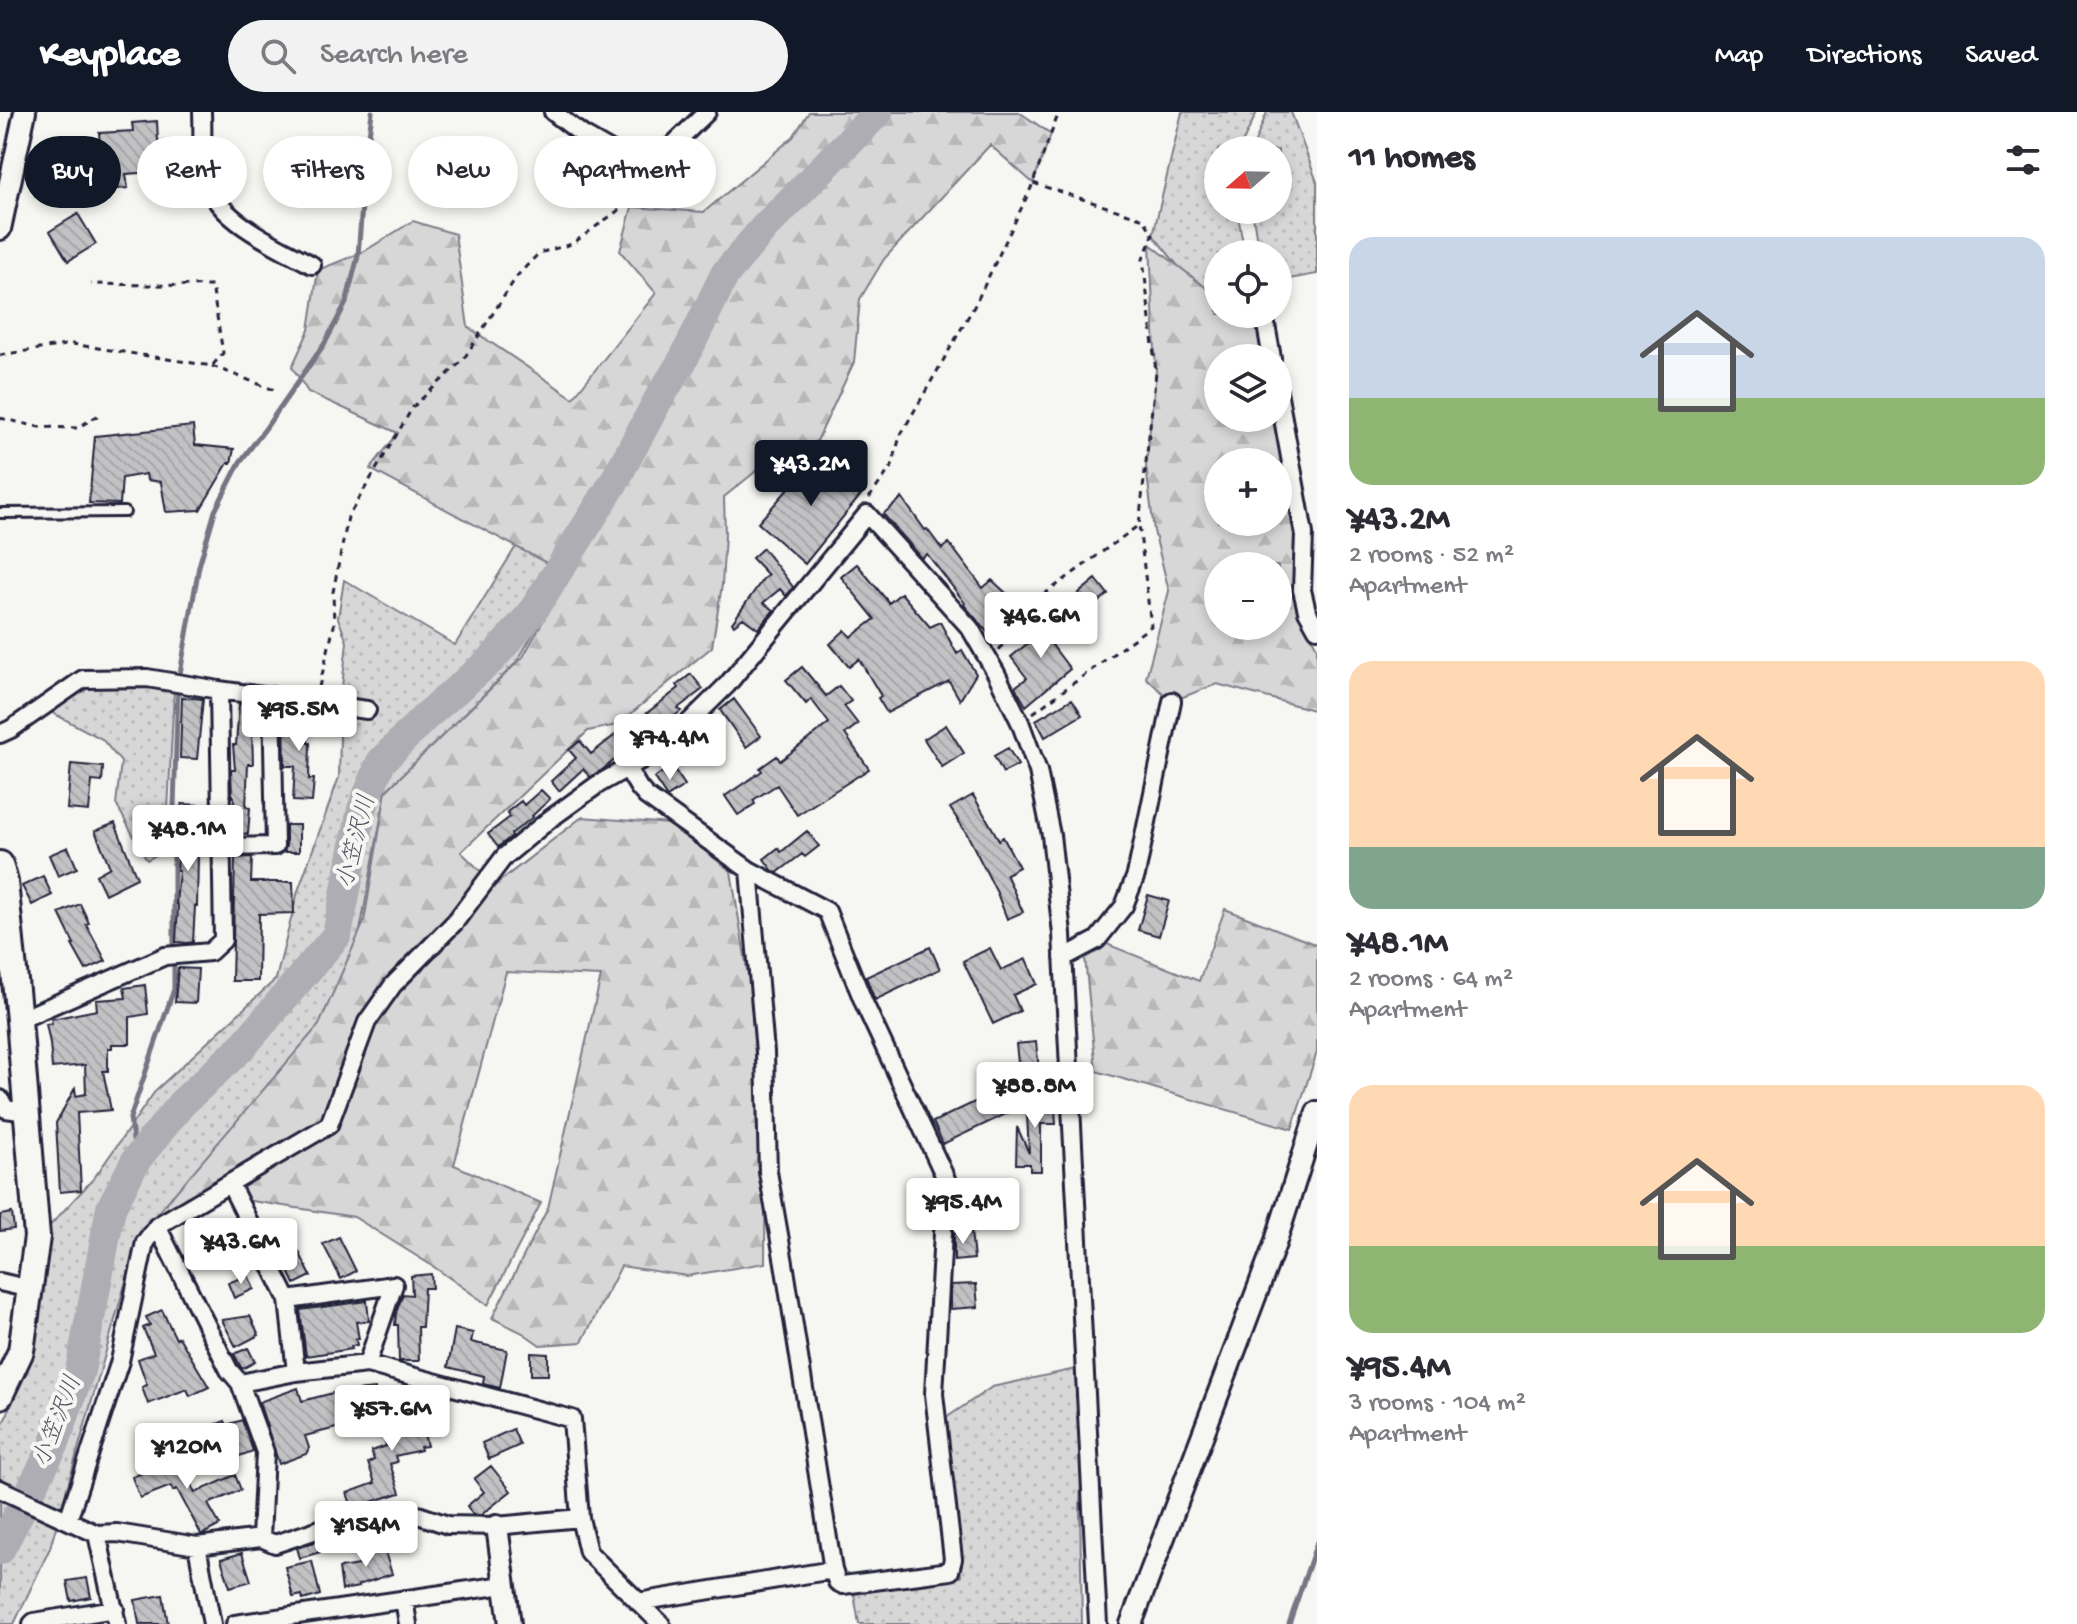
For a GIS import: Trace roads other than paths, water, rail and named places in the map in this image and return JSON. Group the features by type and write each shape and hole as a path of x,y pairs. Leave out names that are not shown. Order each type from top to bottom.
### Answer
{"main road":[{"path":"0,864 5,882 19,1020 37,1237 21,1351 0,1396"}],"street":[{"path":"0,229 4,186 25,112"},
{"path":"202,112 205,178 216,198 237,223 312,265"},
{"path":"553,112 583,135 646,171 707,112"},
{"path":"1285,432 1304,534 1302,590 1307,611 1317,629"},
{"path":"65,1518 120,1361 145,1242 157,1226 329,1125 367,1022 393,985 455,922 504,857 597,785 664,747 727,685 867,514 970,628 1020,722 1038,771 1051,835 1063,958 1098,1624"},
{"path":"0,734 83,679 147,678 367,710"},
{"path":"19,1020 165,956 210,952 223,940 219,690"},
{"path":"222,847 275,846 272,696"},
{"path":"1063,958 1097,940 1124,906 1136,875 1172,701"},
{"path":"627,768 646,796 749,870 827,911 864,1003 946,1179 934,1394 953,1559 950,1571 843,1585 837,1582 833,1570 768,1172 765,1052 749,870"},
{"path":"0,1099 6,1109 27,1112"},
{"path":"1131,1624 1275,1244 1317,1112"},
{"path":"230,1184 288,1300 296,1372"},
{"path":"157,1226 229,1370 240,1383 265,1452 261,1538"},
{"path":"0,1282 30,1289"},
{"path":"288,1300 394,1285 367,1364"},
{"path":"240,1383 296,1372 367,1364 572,1419 580,1518 588,1552 661,1624"},
{"path":"1,1490 97,1534 117,1533 197,1546 261,1538 275,1544 344,1521 418,1515 448,1525 497,1526 580,1518"},
{"path":"497,1526 510,1624"},
{"path":"32,1624 116,1616 97,1534"},
{"path":"197,1546 212,1624"},
{"path":"638,1602 833,1570"},
{"path":"235,1624 310,1618 404,1599 504,1585"},
{"path":"404,1599 408,1624"}],"lane":[{"path":"0,513 125,512"}],"waterway":[{"path":"136,1160 130,1118 174,989 174,806 178,685 199,566 215,511 240,462 325,343 346,303 358,256 372,112"},
{"name":"小笠沢川","path":"0,1550 54,1445 80,1371 111,1208 136,1160 182,1103 242,1047 337,935 362,809 381,762 424,718 492,659 531,614 614,482 683,360 725,274 764,228 878,112"},
{"path":"1289,1624 1317,1542"}]}
